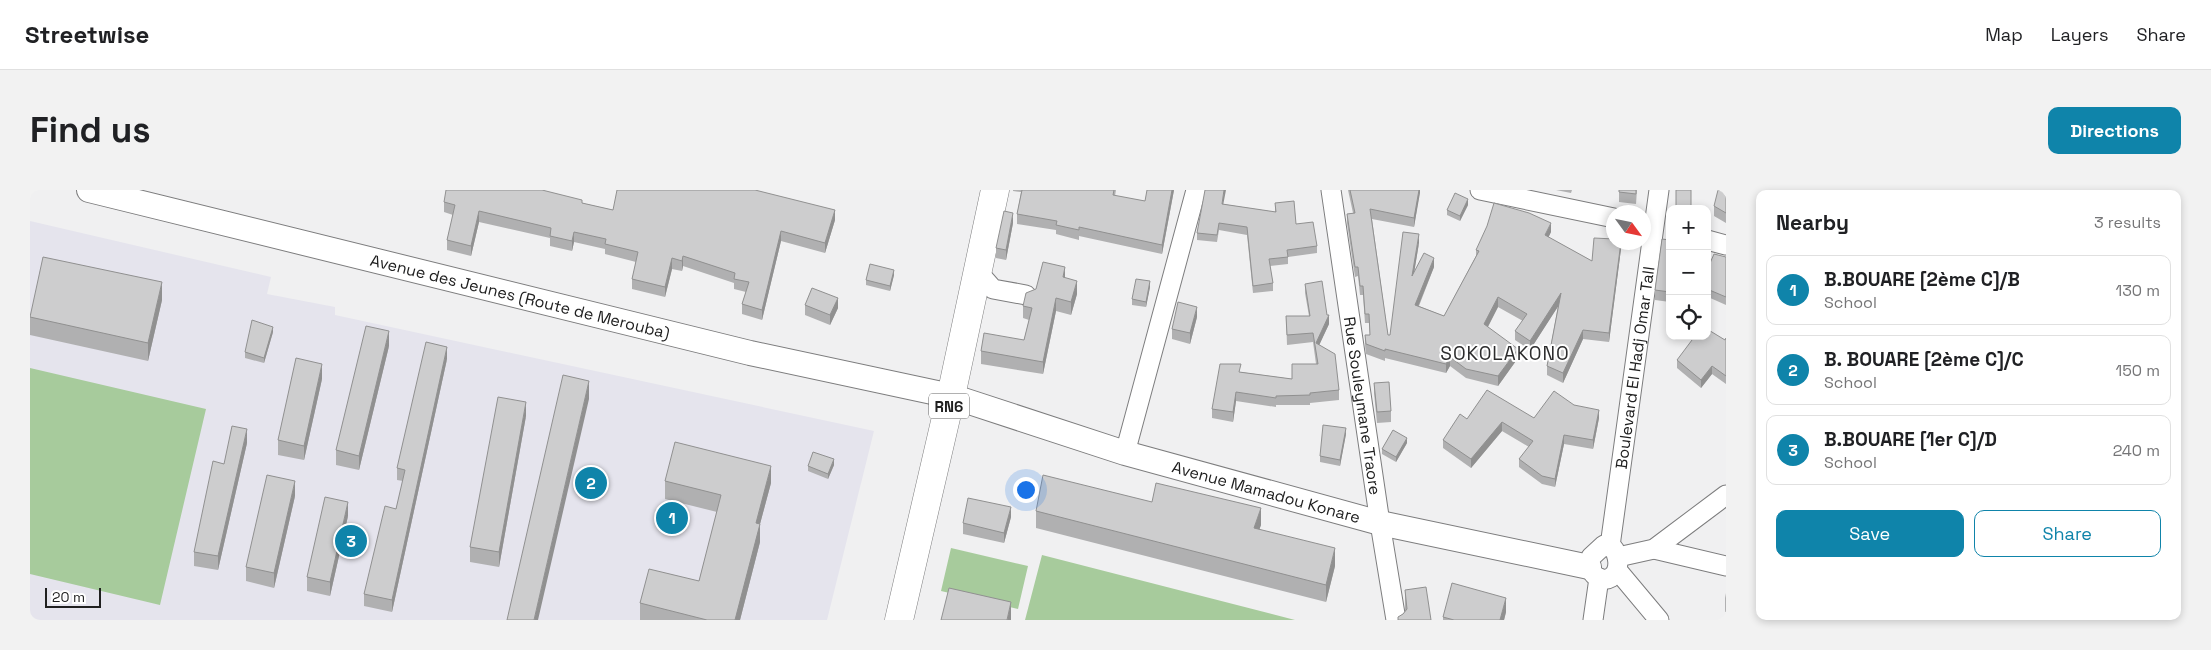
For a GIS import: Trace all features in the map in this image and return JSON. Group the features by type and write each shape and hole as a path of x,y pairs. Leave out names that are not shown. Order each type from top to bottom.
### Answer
{"highway":[{"name":"RN6","path":"899,620 952,396 995,190"}],"main road":[{"name":"Avenue des Jeunes (Route de Merouba)","path":"89,190 750,353 952,396"},
{"name":"Avenue Mamadou Konare","path":"952,396 1125,453 1380,523 1594,572"}],"street":[{"path":"1125,453 1196,190"},
{"name":"Rue Souleymane Traore","path":"1331,190 1396,620"},
{"path":"1480,190 1606,216"},
{"name":"Boulevard El Hadj Omar Tall","path":"1616,558 1659,190"},
{"path":"1711,241 1726,245"},
{"path":"978,272 993,289 1026,295"},
{"path":"1616,558 1654,549 1726,495"},
{"path":"1593,620 1594,572 1591,557 1604,545 1616,558 1659,620"},
{"path":"1654,549 1726,566"},
{"path":"1594,572 1609,578 1616,558"}],"shaded area":[{"path":"30,221 271,277 267,294 335,307 335,315 874,431 827,620 30,620"}],"green space":[{"path":"30,368 206,409 160,605 30,574"},
{"path":"951,548 1028,566 1018,609 941,591"},
{"path":"1042,555 1295,620 1025,620"}],"building":[{"path":"446,190 542,190 582,200 582,203 613,210 617,190 755,190 835,210 825,243 781,231 762,310 742,304 749,282 734,279 735,273 683,256 682,261 672,258 665,287 632,279 638,252 605,244 606,239 574,232 572,241 550,236 551,228 479,211 471,246 447,240 455,205 444,202"},
{"path":"1022,190 1114,190 1113,195 1145,201 1147,190 1172,190 1162,245 1079,227 1079,230 1056,225 1057,221 1017,214"},
{"path":"1205,190 1224,190 1222,204 1276,212 1275,203 1294,201 1296,224 1313,222 1317,246 1287,250 1288,257 1269,259 1273,283 1253,286 1247,227 1219,223 1217,235 1197,233"},
{"path":"1350,190 1419,190 1414,218 1370,209 1388,335 1390,335 1403,232 1419,234 1412,276 1424,253 1434,258 1415,305 1444,316 1479,251 1476,250 1487,226 1494,203 1529,213 1551,223 1545,235 1592,261 1594,238 1606,239 1606,250 1620,250 1609,333 1583,330 1563,373 1547,366 1561,293 1530,341 1515,331 1527,314 1498,297 1484,324 1518,349 1498,376 1466,369 1450,357 1446,364 1385,349 1385,351 1366,344 1365,335 1370,335 1369,314 1365,314 1363,286 1360,286 1358,267 1355,267 1347,214 1355,213"},
{"path":"1619,190 1636,190 1636,194 1619,192"},
{"path":"1676,190 1691,190 1691,205 1676,205"},
{"path":"1718,190 1726,194 1726,213 1714,206"},
{"path":"1455,193 1468,199 1460,216 1447,210"},
{"path":"1004,211 1013,213 1006,250 996,248"},
{"path":"1662,239 1666,240 1666,291 1655,290"},
{"path":"1714,254 1726,257 1726,297 1711,291 1711,261"},
{"path":"43,257 162,282 148,343 30,317"},
{"path":"1043,262 1065,267 1063,277 1077,281 1071,302 1056,298 1043,362 981,351 984,333 1024,340 1032,308 1023,306 1026,293 1036,289"},
{"path":"870,264 894,270 890,286 866,280"},
{"path":"1136,279 1150,281 1146,302 1132,299"},
{"path":"1322,281 1327,315 1329,315 1316,343 1335,354 1339,390 1310,393 1310,395 1276,396 1276,398 1236,392 1233,412 1212,409 1220,364 1241,364 1239,372 1292,379 1292,364 1318,364 1313,333 1287,335 1286,316 1310,316 1305,284"},
{"path":"812,288 838,298 830,315 805,305"},
{"path":"1178,302 1197,307 1190,333 1172,329"},
{"path":"252,320 273,327 264,358 245,352"},
{"path":"366,326 389,331 359,456 336,450"},
{"path":"1711,331 1725,340 1726,338 1726,376 1712,366 1701,380 1677,360 1692,340 1711,340"},
{"path":"426,342 447,347 392,600 364,594 385,506 396,509 405,470 397,468"},
{"path":"296,358 322,364 304,446 278,440"},
{"path":"563,375 589,381 534,620 507,620"},
{"path":"1389,382 1391,411 1377,412 1374,383"},
{"path":"1487,390 1534,418 1554,391 1574,405 1599,410 1593,440 1564,435 1555,479 1542,476 1519,459 1533,441 1502,422 1471,459 1443,440 1460,414 1467,419"},
{"path":"498,397 526,402 499,552 470,547"},
{"path":"1323,425 1346,428 1340,460 1320,456"},
{"path":"232,426 247,429 218,556 194,552 213,461 224,464"},
{"path":"1393,430 1407,438 1396,457 1382,449"},
{"path":"675,442 771,466 756,523 760,524 735,620 707,620 640,603 649,569 699,581 721,495 665,481"},
{"path":"813,452 834,459 828,474 808,466"},
{"path":"267,475 295,481 274,573 246,567"},
{"path":"1043,475 1152,502 1156,483 1261,508 1254,528 1335,548 1326,585 1036,511"},
{"path":"325,497 348,502 330,582 307,577"},
{"path":"968,498 1011,507 1004,533 963,523"},
{"path":"1452,583 1506,598 1500,620 1454,620 1443,617"},
{"path":"1426,587 1431,620 1398,620 1398,617 1407,609 1405,590"},
{"path":"949,588 1011,602 1007,620 941,620"}],"place":[{"name":"B. BOUARE [2ème C]/C","path":"591,483"},
{"name":"B.BOUARE [2ème C]/B","path":"672,518"},
{"name":"B.BOUARE [1er C]/D","path":"351,541"}],"district":[{"name":"SOKOLAKONO","path":"1505,353"}]}
